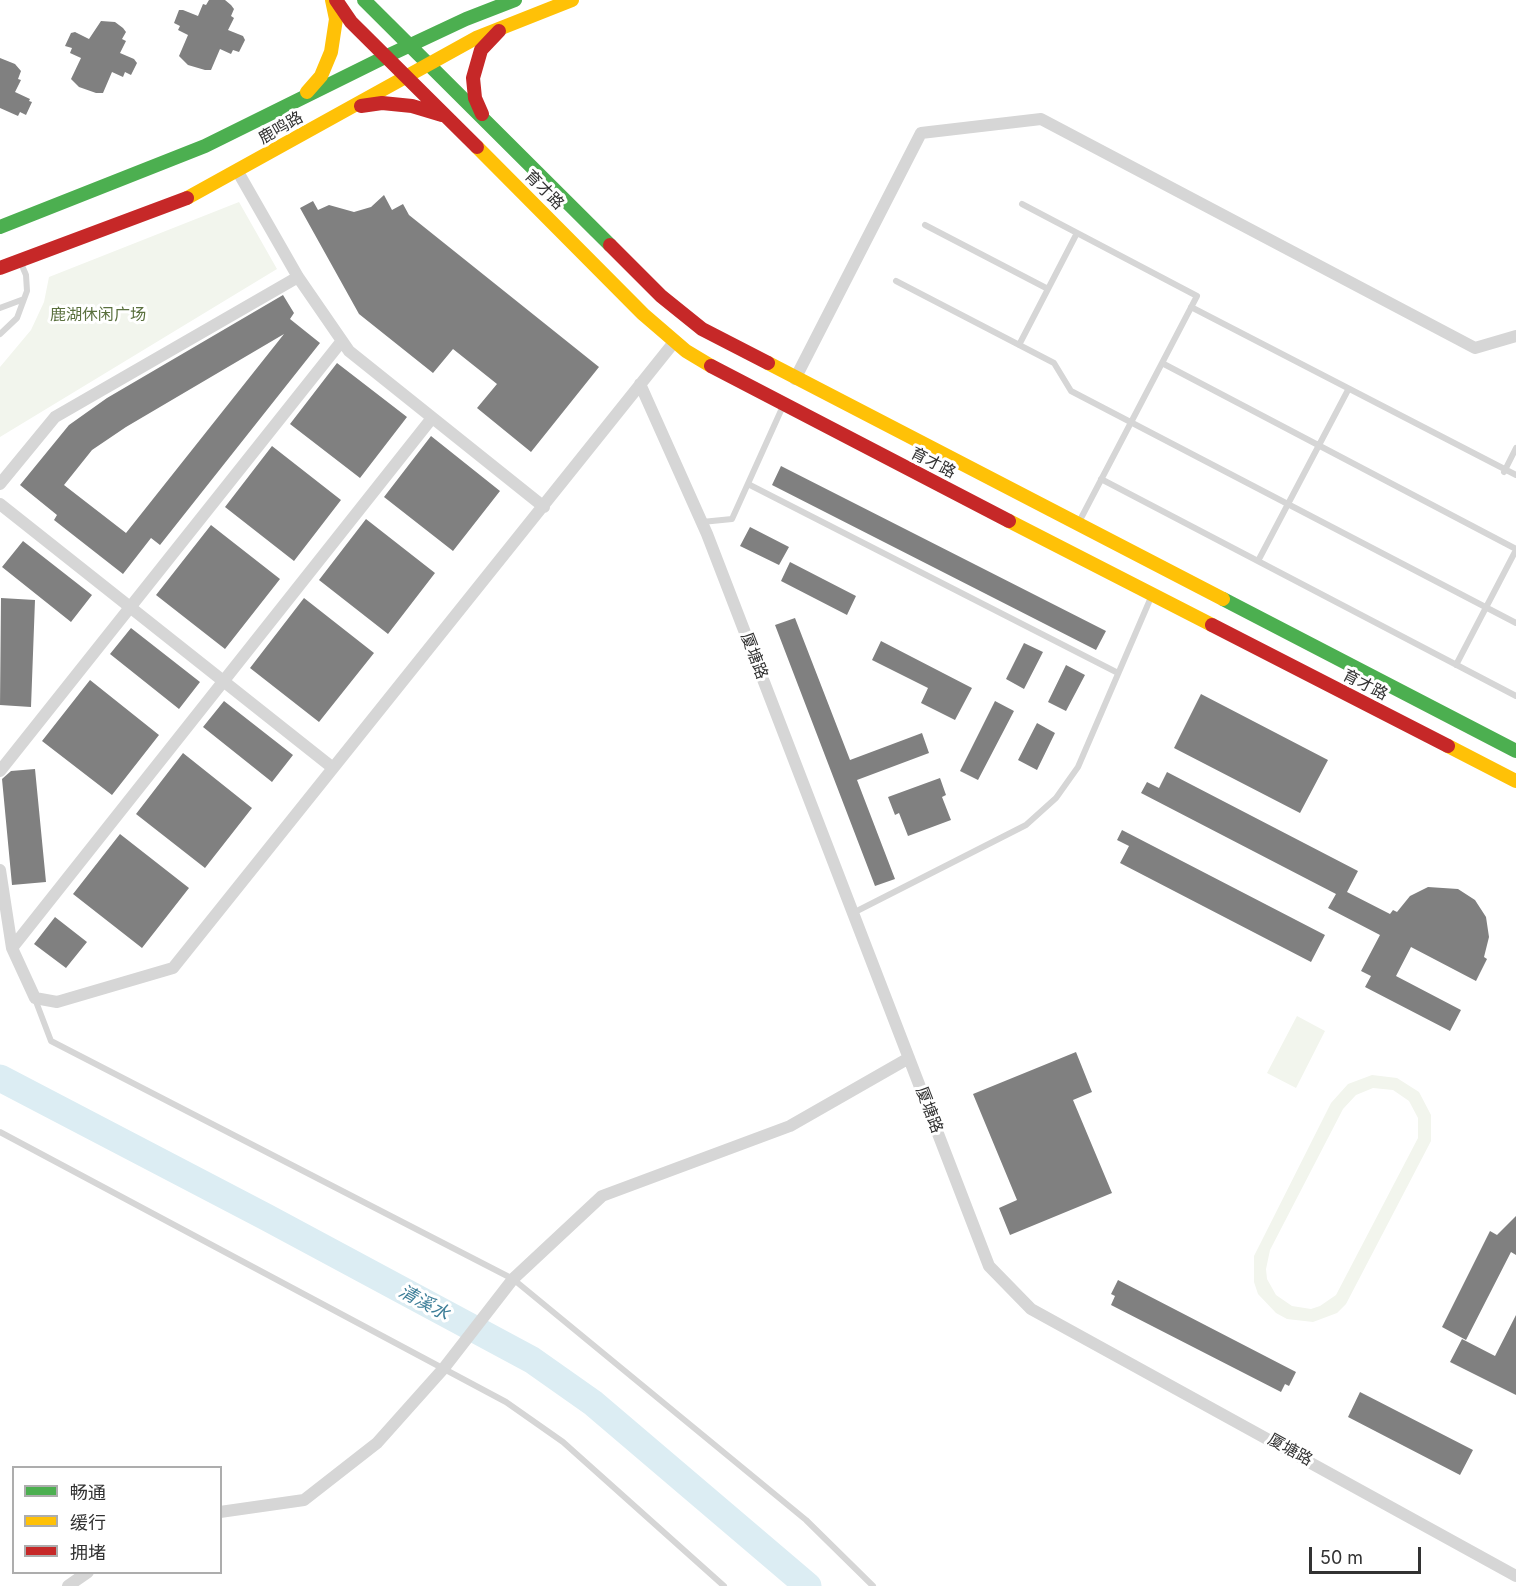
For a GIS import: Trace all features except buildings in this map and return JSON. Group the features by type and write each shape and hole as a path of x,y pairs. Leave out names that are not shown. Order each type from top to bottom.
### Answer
{"main road":[{"name":"育才路","path":"334,0 351,22 385,57 643,314 696,356 784,405 1516,782"},
{"path":"302,97 321,76 331,52 336,19 334,0"},
{"name":"育才路","path":"364,0 661,296 702,329 1516,751"},
{"name":"鹿鸣路","path":"0,228 155,168 408,46 515,0"},
{"name":"鹿鸣路","path":"0,268 176,204 238,172 476,38 572,0"},
{"path":"485,121 475,98 473,78 481,50 503,27"},
{"path":"350,107 382,103 412,106 445,116"}],"street":[{"path":"795,379 921,134 1041,119 1475,348 1516,336"},
{"path":"238,172 298,277 341,342 544,507"},
{"path":"0,484 55,417 298,277"},
{"path":"0,870 12,948 34,998 57,1002 173,968 675,341"},
{"path":"0,771 341,342"},
{"name":"厦塘路","path":"640,384 702,522 989,1266 1030,1309 1516,1576"},
{"path":"12,948 432,418"},
{"path":"0,504 333,768"},
{"path":"222,1512 304,1500 377,1443 444,1368 513,1279 602,1196 789,1126 909,1058"},
{"path":"68,1586 85,1574"}],"lane":[{"path":"1022,204 1197,296 1077,525"},
{"path":"925,225 1048,289"},
{"path":"1019,345 1077,233"},
{"path":"0,334 17,318 27,291 26,274 20,261"},
{"path":"896,281 1054,363 1071,391 1516,623"},
{"path":"0,308 24,299"},
{"path":"1191,307 1504,472 1516,475"},
{"path":"1162,363 1516,549 1456,665"},
{"path":"1258,561 1348,390"},
{"path":"702,522 732,519 784,405"},
{"path":"1504,472 1516,448"},
{"path":"1101,479 1516,696"},
{"path":"748,484 1118,673"},
{"path":"853,914 1026,825 1056,798 1078,767 1152,594"},
{"path":"34,998 51,1041 513,1279 806,1520 873,1586"},
{"path":"0,1132 506,1402 563,1442 724,1586"}],"green space":[{"name":"鹿湖休闲广场","path":"239,202 277,269 0,437 0,367 31,330 44,302 49,277"},
{"path":"1297,1016 1325,1031 1296,1088 1267,1073"},
{"path":"1372,1075 1397,1078 1419,1092 1431,1115 1431,1141 1346,1304 1337,1313 1313,1322 1287,1319 1276,1313 1258,1294 1254,1282 1254,1256 1331,1103 1348,1084","holes":["1373,1088 1393,1090 1409,1101 1418,1118 1418,1138 1336,1295 1311,1309 1292,1306 1276,1295 1267,1279 1266,1269 1270,1250 1343,1109 1356,1095"]}],"waterway":[{"name":"清溪水","path":"0,1078 532,1360 593,1403 808,1586"}],"traffic: fast":[{"path":"364,0 610,245"},
{"path":"0,227 205,146 385,57 466,19 515,0"},
{"path":"1223,599 1516,751"}],"traffic: slow":[{"path":"307,92 321,76 331,52 336,19 332,0"},
{"path":"187,198 476,38 572,0"},
{"path":"477,147 643,314 686,351 711,366"},
{"path":"768,363 1223,599"},
{"path":"1009,521 1212,625"},
{"path":"1448,746 1516,781"}],"traffic: jam":[{"path":"336,0 351,22 477,147"},
{"path":"482,114 475,98 473,78 481,50 499,31"},
{"path":"361,106 382,103 412,106 442,115"},
{"path":"0,268 187,198"},
{"path":"610,245 661,296 702,329 768,363"},
{"path":"711,366 1009,521"},
{"path":"1212,625 1448,746"}]}
